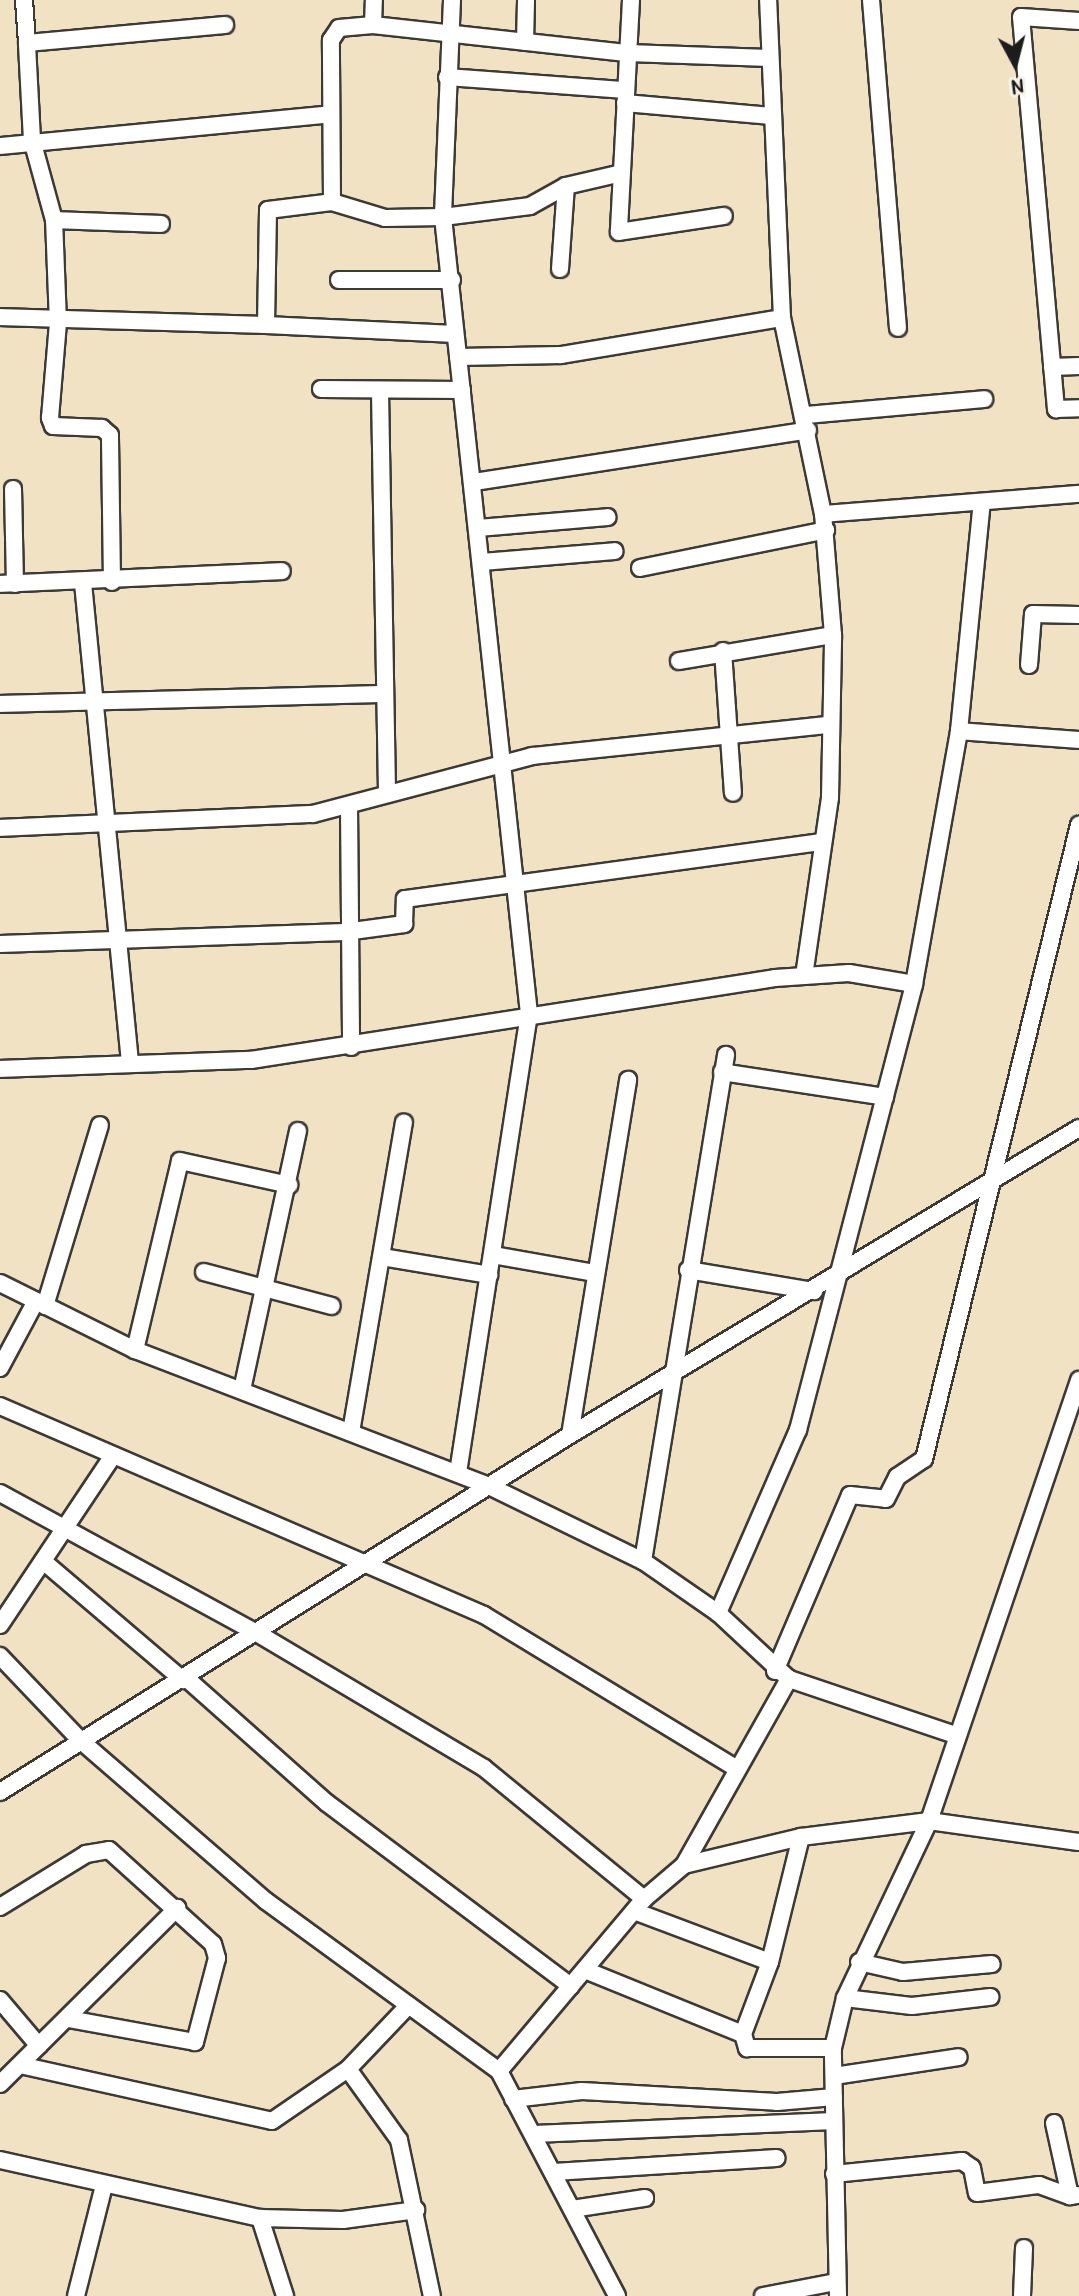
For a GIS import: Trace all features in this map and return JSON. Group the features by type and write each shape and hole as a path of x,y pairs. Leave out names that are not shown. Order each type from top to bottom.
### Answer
{"street":[{"path":"24,0 32,140 54,220 58,323 51,423 102,428 112,442 112,582"},
{"path":"373,25 374,0"},
{"path":"452,0 443,217 529,1014 458,1473"},
{"path":"525,42 526,0"},
{"path":"631,0 619,232 724,216"},
{"path":"768,0 782,318 807,423 824,522 833,635 828,725 830,798 821,842 804,976"},
{"path":"871,0 898,328"},
{"path":"1079,21 1021,8 1056,409 1079,408"},
{"path":"27,43 225,25"},
{"path":"332,202 330,114 334,32 373,25 628,53 769,58"},
{"path":"447,77 771,116"},
{"path":"0,146 32,140 330,114"},
{"path":"266,325 268,210 332,202 385,218 443,217 530,206 566,186 622,173"},
{"path":"560,269 566,186"},
{"path":"54,220 161,224"},
{"path":"339,280 452,280"},
{"path":"0,317 58,323 266,325 455,334"},
{"path":"458,357 561,355 782,318"},
{"path":"1052,367 1079,366"},
{"path":"321,389 462,390"},
{"path":"380,391 382,694 387,793"},
{"path":"474,482 807,423 984,399"},
{"path":"13,489 7,584 112,582 282,571"},
{"path":"640,568 824,522 982,502 1079,494"},
{"path":"718,1613 798,1430 914,984 959,731 982,502"},
{"path":"478,528 608,517"},
{"path":"482,562 615,551"},
{"path":"83,583 130,1062"},
{"path":"1029,665 1033,614 1079,615"},
{"path":"679,661 723,651 833,635"},
{"path":"723,651 733,793"},
{"path":"0,704 382,694"},
{"path":"0,828 106,824 349,806 387,793 502,765 729,732 828,725"},
{"path":"959,731 1079,740"},
{"path":"349,806 345,932 351,1047"},
{"path":"499,2071 639,1905 684,1865 737,1769 782,1675 850,1495 886,1499 897,1477 924,1459 998,1173 1079,825"},
{"path":"0,944 345,932 404,924 405,899 821,842"},
{"path":"0,1069 251,1060 351,1047 529,1014 804,976 849,973 914,984"},
{"path":"643,1561 678,1375 688,1270 726,1055"},
{"path":"722,1072 885,1097"},
{"path":"570,1435 628,1080"},
{"path":"351,1432 404,1123"},
{"path":"0,1368 41,1303 100,1125"},
{"path":"0,1792 80,1740 366,1567 570,1435 678,1375 814,1291 842,1268 998,1173 1079,1128"},
{"path":"242,1390 289,1185 298,1131"},
{"path":"135,1350 180,1161 289,1185"},
{"path":"493,1255 595,1273"},
{"path":"382,1257 490,1275"},
{"path":"688,1270 814,1291"},
{"path":"204,1272 332,1306"},
{"path":"0,1283 135,1350 489,1486 643,1561 718,1613 782,1675 958,1736"},
{"path":"763,2296 837,2289 833,2048 845,1998 859,1962 929,1821 1079,1380"},
{"path":"0,1406 366,1567 484,1615 737,1769"},
{"path":"0,1625 112,1457"},
{"path":"0,1493 257,1633 484,1768 639,1905 770,1962"},
{"path":"43,1561 327,1803 571,1986"},
{"path":"0,1656 80,1740 266,1901 499,2071 617,2296"},
{"path":"684,1865 801,1837 929,1821 1079,1842"},
{"path":"801,1837 770,1962 743,2034 749,2050 833,2048"},
{"path":"0,1907 86,1854 109,1850 206,1933 217,1958 195,2042 68,2019"},
{"path":"0,2084 177,1908"},
{"path":"859,1962 903,1972 992,1964"},
{"path":"585,1970 743,2034"},
{"path":"845,1998 912,2006 990,1997"},
{"path":"0,2000 39,2046"},
{"path":"20,2065 272,2121 348,2069 409,2005"},
{"path":"834,2076 959,2057"},
{"path":"348,2069 399,2140 432,2296"},
{"path":"513,2099 582,2091 777,2102 834,2097"},
{"path":"534,2134 834,2121"},
{"path":"834,2174 962,2161 972,2168 977,2193 1029,2185 1075,2196 1054,2123"},
{"path":"554,2172 777,2158"},
{"path":"0,2160 260,2218 343,2220 416,2210"},
{"path":"76,2296 104,2185"},
{"path":"572,2209 645,2198"},
{"path":"260,2218 285,2296"},
{"path":"1022,2296 1024,2248"}]}
